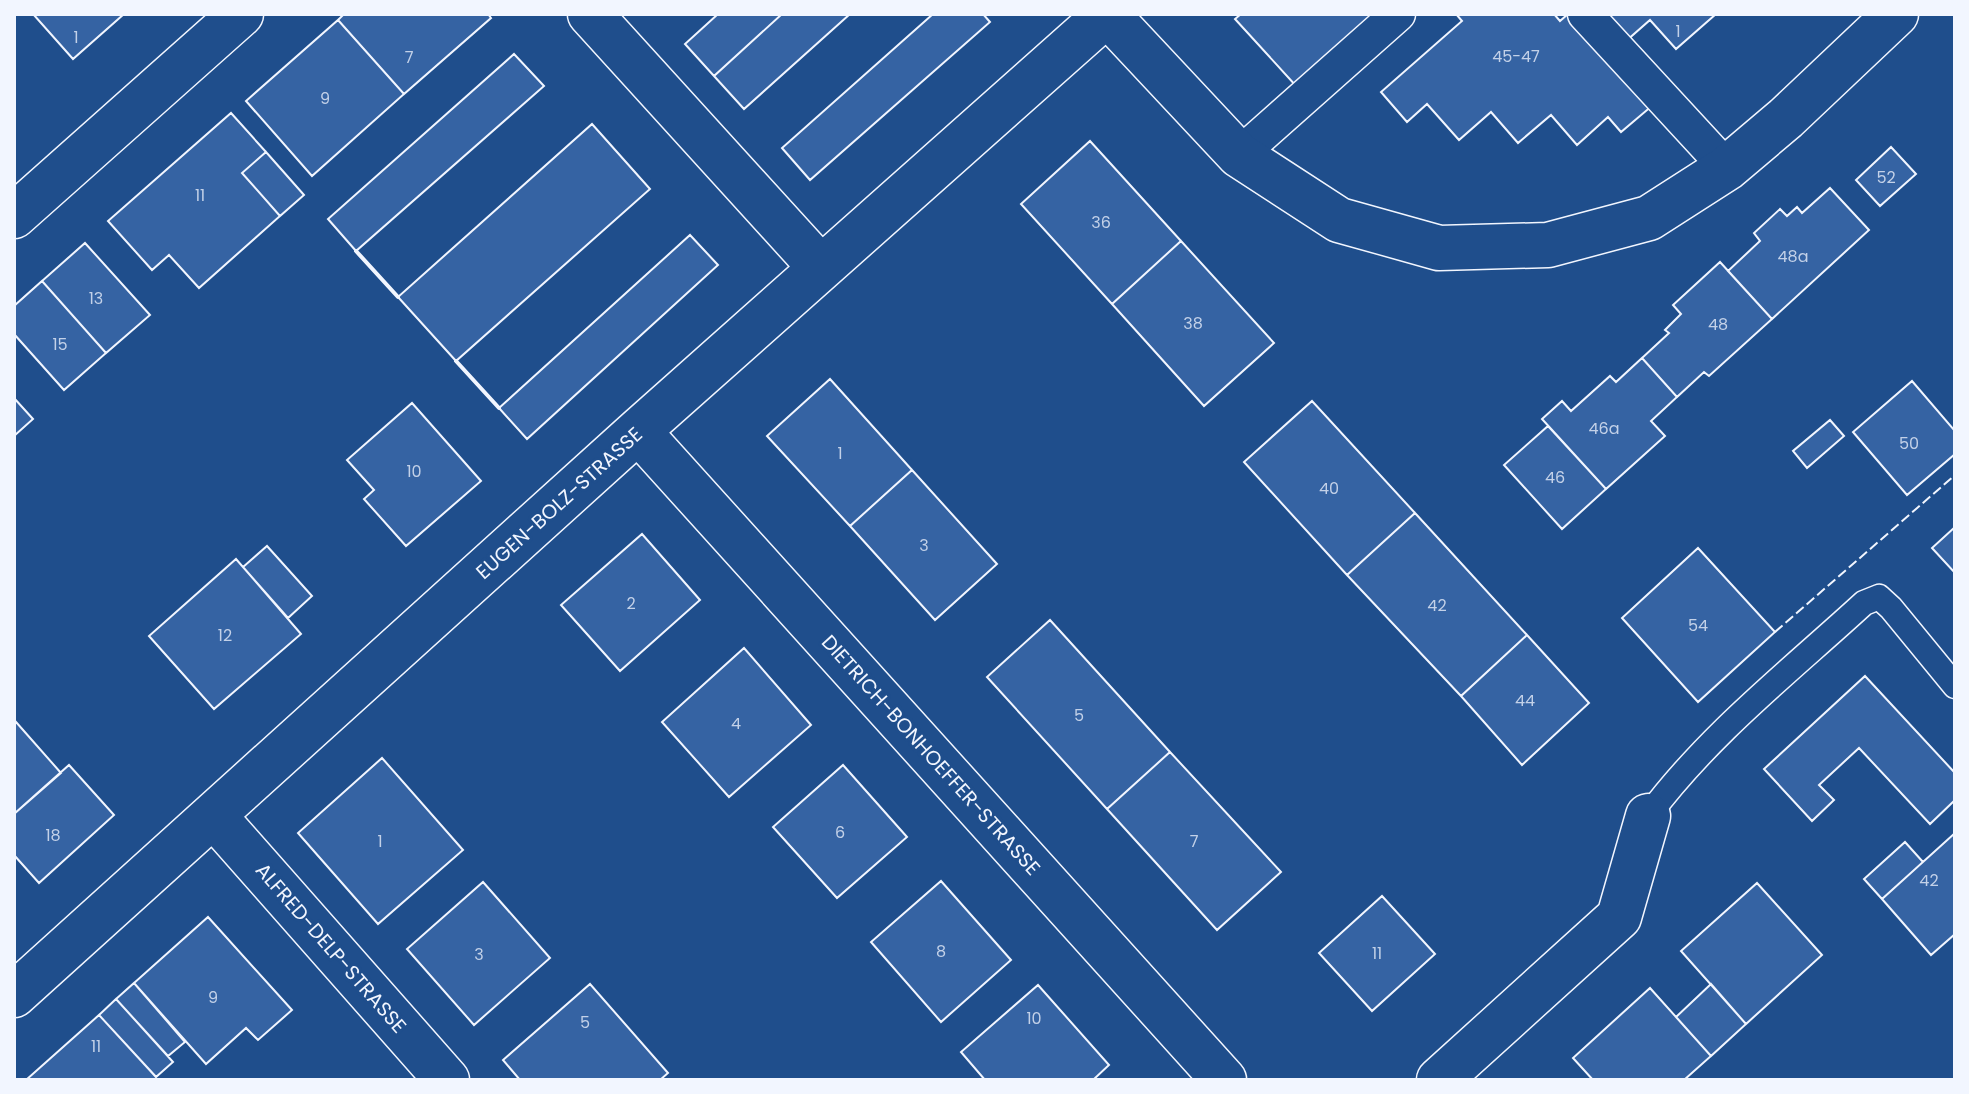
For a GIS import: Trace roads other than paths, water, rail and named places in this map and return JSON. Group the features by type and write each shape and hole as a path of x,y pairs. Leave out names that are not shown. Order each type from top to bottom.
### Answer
{"street":[{"path":"14,216 241,14"},
{"path":"590,14 821,268"},
{"path":"1107,14 1239,155 1339,220 1439,248 1548,245 1649,218 1727,168 1786,118 1896,14"},
{"name":"EUGEN-BOLZ-STRASSE","path":"14,995 638,431 1107,14"},
{"path":"1239,155 1398,14"},
{"path":"1585,14 1727,168"},
{"name":"DIETRICH-BONHOEFFER-STRASSE","path":"638,431 1224,1080"},
{"name":"ALFRED-DELP-STRASSE","path":"214,816 447,1080"},
{"path":"1439,1080 1619,917 1648,816"}],"lane":[{"path":"1648,816 1703,749 1864,603 1873,599 1879,597 1891,608 1955,686"}]}
